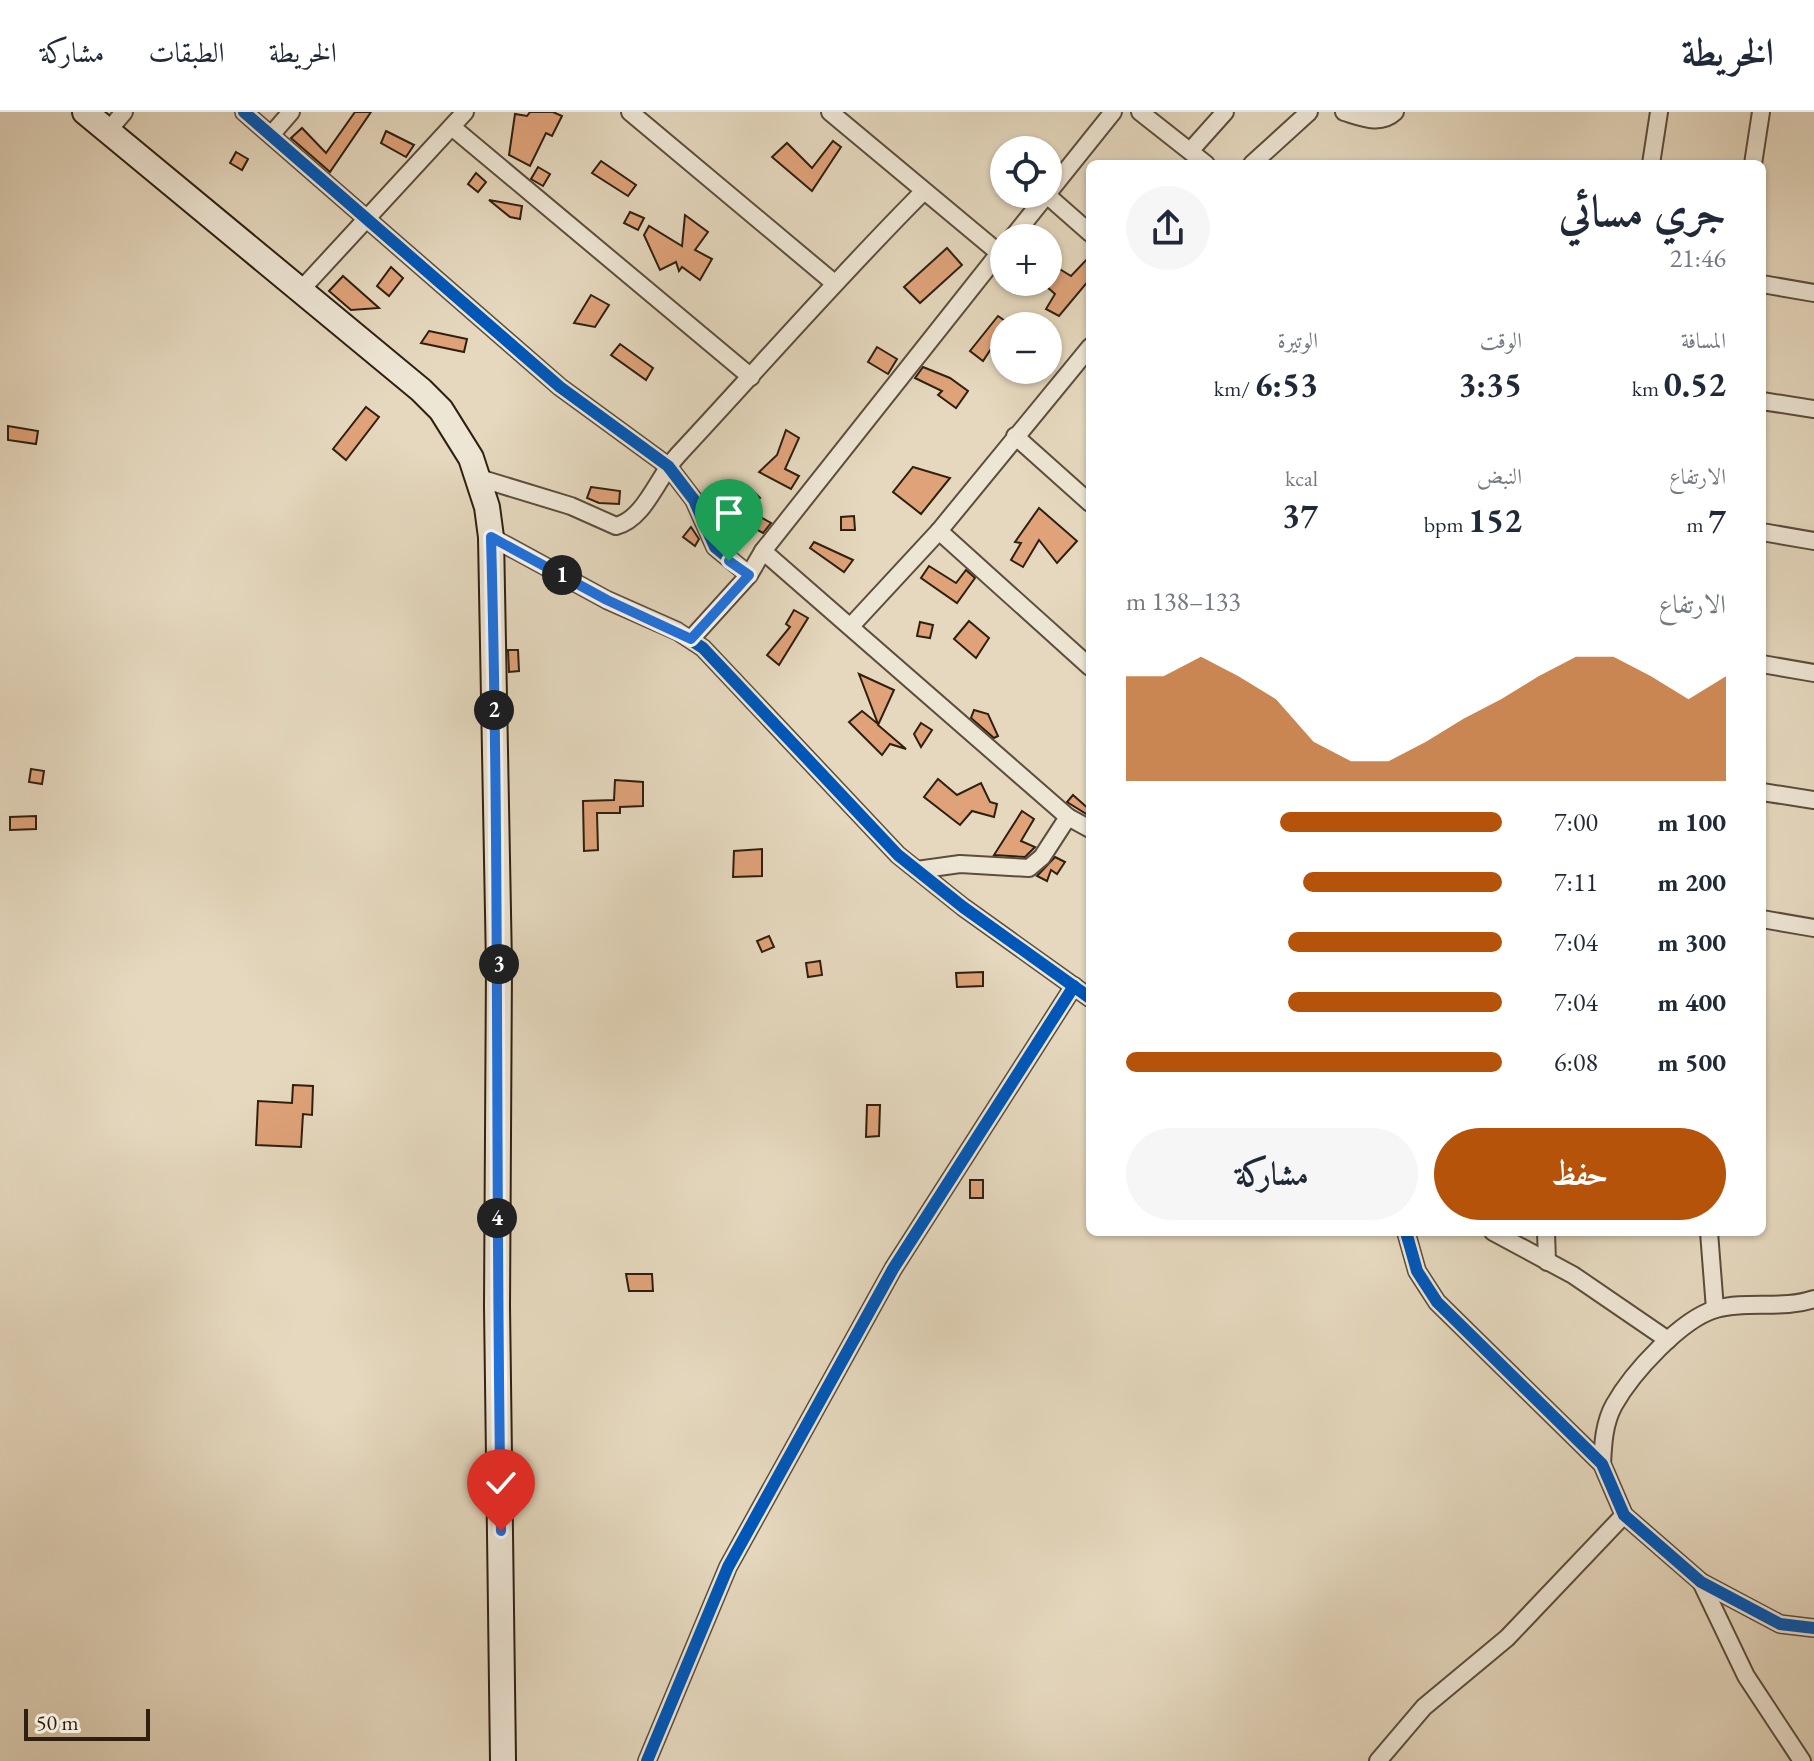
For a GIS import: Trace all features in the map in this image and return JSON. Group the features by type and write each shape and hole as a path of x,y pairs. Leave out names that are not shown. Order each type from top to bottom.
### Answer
{"main road":[{"path":"85,112 421,390 441,410 479,478 491,537 499,966 497,1306 503,1761"}],"street":[{"path":"108,131 124,112"},
{"path":"244,112 560,387 668,466 694,500 715,547 749,575"},
{"path":"271,135 291,112"},
{"path":"299,292 368,221 465,112"},
{"path":"630,112 833,282"},
{"path":"830,112 924,191 990,241"},
{"path":"1062,178 1113,112"},
{"path":"1140,112 1202,160"},
{"path":"1191,150 1225,112"},
{"path":"1256,160 1309,112"},
{"path":"1344,112 1374,121 1389,118 1395,112"},
{"path":"1652,160 1659,112"},
{"path":"1754,160 1761,112"},
{"path":"452,127 751,377"},
{"path":"479,478 571,506 616,526 632,521 668,466 833,282 924,191"},
{"path":"1024,224 1038,208"},
{"path":"1062,208 1086,229"},
{"path":"691,639 749,575 763,551 990,265"},
{"path":"1766,285 1814,293"},
{"path":"851,626 939,531 1086,352"},
{"path":"1766,402 1814,409"},
{"path":"1015,436 1086,499"},
{"path":"939,531 1086,663"},
{"path":"1766,533 1814,541"},
{"path":"491,537 607,600 691,639 718,661 854,810 917,870 1086,995"},
{"path":"763,551 1068,817 1086,827"},
{"path":"1766,665 1814,673"},
{"path":"1766,793 1814,800"},
{"path":"917,870 960,864 1029,868 1042,857 1068,817"},
{"path":"1766,920 1814,928"},
{"path":"647,1761 728,1567 893,1269 1074,986"},
{"path":"1407,1236 1417,1271 1437,1302 1602,1464 1624,1515 1701,1582 1780,1624 1814,1628"},
{"path":"1500,1236 1573,1275 1668,1340"},
{"path":"1546,1236 1547,1262"},
{"path":"1709,1236 1715,1309"},
{"path":"1602,1464 1606,1428 1614,1406 1668,1340 1693,1320 1715,1309 1792,1305 1814,1299"},
{"path":"1378,1761 1419,1712 1516,1629 1624,1515"},
{"path":"1701,1582 1746,1676 1802,1761"}],"building":[{"path":"355,112 371,112 330,172 291,138 302,128 326,153"},
{"path":"530,112 553,112 562,116 552,136 546,133 530,166 509,155 515,114 527,116"},
{"path":"386,131 414,145 406,157 381,143"},
{"path":"833,141 841,147 812,191 772,157 787,143 812,168"},
{"path":"236,152 248,159 242,170 230,163"},
{"path":"601,161 636,185 628,196 592,173"},
{"path":"538,167 550,174 543,186 531,179"},
{"path":"476,173 486,182 478,192 468,184"},
{"path":"489,200 522,206 520,219 510,217"},
{"path":"630,212 644,218 638,230 624,223"},
{"path":"685,215 708,232 695,250 712,259 700,280 682,267 679,271 676,262 660,270 644,235 649,226 682,246"},
{"path":"947,248 962,265 920,303 904,287"},
{"path":"1086,260 1086,284 1062,312 1052,312 1046,309 1054,296 1062,296 1062,270 1071,276"},
{"path":"391,267 403,278 389,296 377,286"},
{"path":"343,276 379,308 351,310 329,291"},
{"path":"591,295 609,305 595,327 574,323"},
{"path":"990,326 990,350 983,361 970,351"},
{"path":"429,331 467,339 464,352 421,343"},
{"path":"620,344 653,368 646,380 611,355"},
{"path":"877,347 897,359 888,374 868,362"},
{"path":"923,367 950,378 968,391 956,408 938,395 942,391 915,378"},
{"path":"366,407 379,417 346,460 333,449"},
{"path":"8,426 38,431 36,444 8,440"},
{"path":"786,430 799,438 785,469 799,476 791,489 759,472 777,455"},
{"path":"913,467 950,478 921,514 893,492"},
{"path":"591,487 620,491 619,504 599,503 587,498"},
{"path":"751,489 760,498 750,507 741,498"},
{"path":"736,503 771,523 763,533 739,520 724,540 718,527"},
{"path":"1039,508 1077,541 1057,563 1039,540 1023,567 1011,560 1021,543 1015,542"},
{"path":"854,516 855,530 841,530 841,517"},
{"path":"691,527 699,539 695,546 683,537"},
{"path":"814,542 853,560 844,572 810,548"},
{"path":"929,566 956,583 966,570 975,578 957,603 921,578"},
{"path":"794,610 808,618 779,665 767,655 790,627 786,624"},
{"path":"969,621 989,638 976,658 954,639"},
{"path":"920,622 933,625 930,638 917,636"},
{"path":"508,650 518,650 519,671 509,672"},
{"path":"859,674 894,690 878,725 906,749 890,744 882,755 849,722 862,711 878,724"},
{"path":"974,710 988,714 998,736 994,738 971,718"},
{"path":"921,723 932,730 921,747 914,734"},
{"path":"31,769 44,771 42,784 29,782"},
{"path":"938,779 957,795 981,783 990,802 997,804 994,817 972,811 960,825 924,797"},
{"path":"615,780 643,782 643,806 620,807 620,813 597,813 598,850 584,851 583,801 614,800"},
{"path":"1073,795 1086,806 1086,814 1067,802"},
{"path":"1022,811 1034,819 1021,841 1035,847 1025,857 994,855"},
{"path":"36,816 36,829 10,830 10,817"},
{"path":"762,849 762,876 733,877 734,851"},
{"path":"1055,857 1065,862 1057,874 1051,870 1047,881 1037,876"},
{"path":"769,936 774,947 762,952 757,941"},
{"path":"820,961 822,975 808,977 806,963"},
{"path":"983,972 983,986 957,987 956,973"},
{"path":"293,1085 313,1086 312,1115 303,1114 301,1147 256,1145 258,1101 292,1103"},
{"path":"867,1105 880,1105 879,1136 866,1137"},
{"path":"970,1180 983,1180 983,1198 970,1198"},
{"path":"626,1274 652,1274 653,1291 629,1291"}],"cycle path":[{"path":"244,112 560,387 668,466 694,500 715,547 749,575"},
{"path":"491,537 607,600 677,631 703,648 898,855 963,907 1086,995"},
{"path":"647,1761 728,1567 893,1269 1074,986"},
{"path":"1407,1236 1417,1271 1437,1302 1602,1464 1624,1515 1701,1582 1780,1624 1814,1628"}],"route":[{"path":"501,1531 497,1306 499,966 491,537 607,600 691,639 749,575 729,561"}]}
